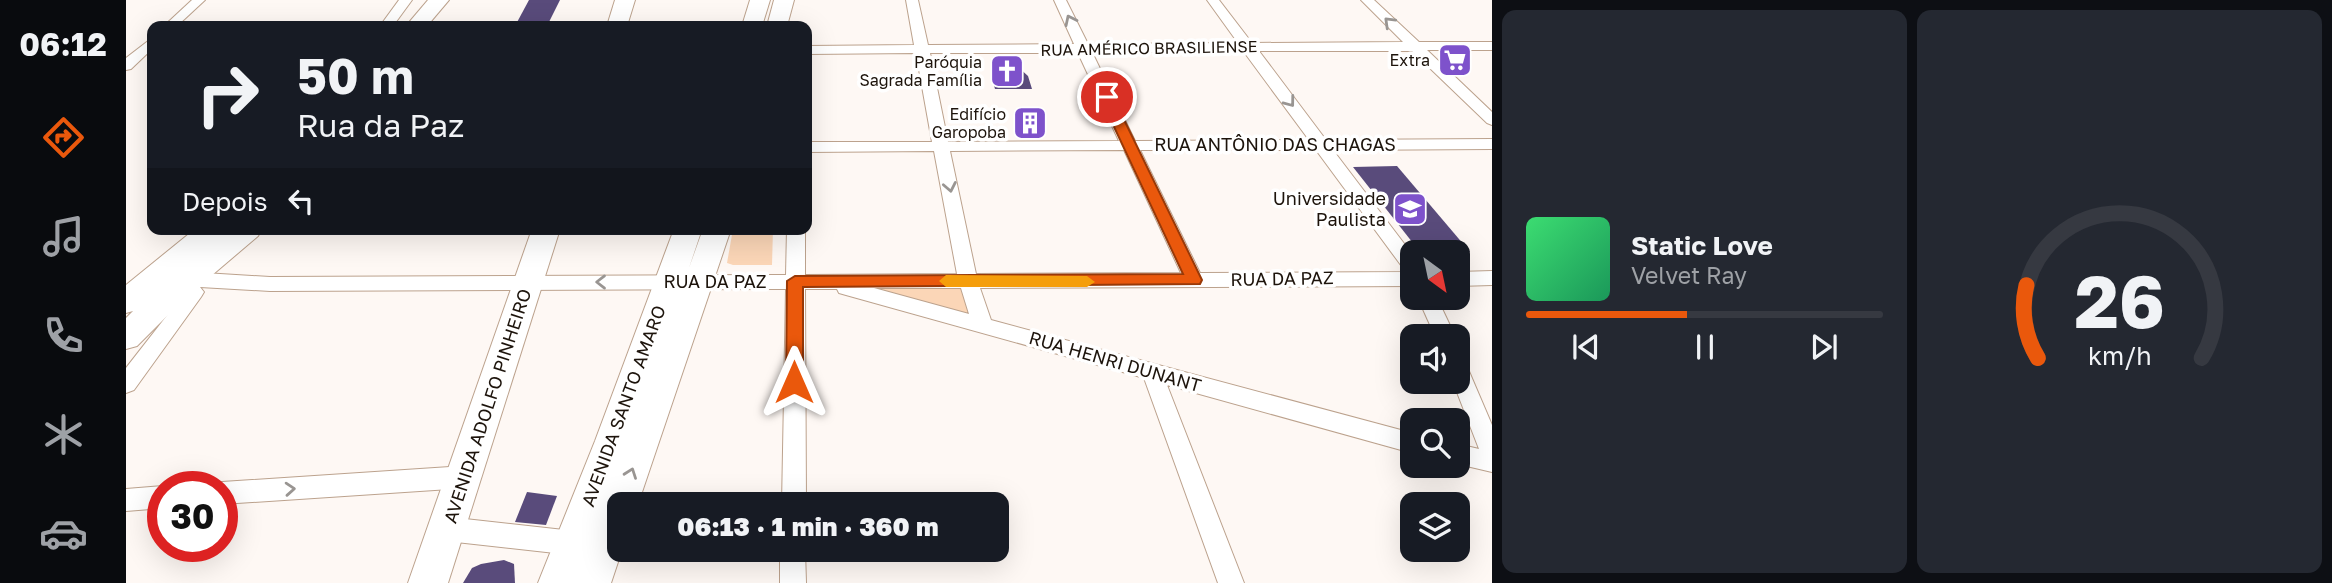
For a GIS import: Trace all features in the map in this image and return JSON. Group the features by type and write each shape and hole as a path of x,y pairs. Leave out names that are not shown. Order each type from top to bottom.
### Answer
{"main road":[{"path":"420,21 439,0"},
{"path":"440,21 458,0"},
{"path":"619,21 625,0"},
{"path":"754,21 760,0"},
{"path":"779,21 785,0"},
{"path":"126,337 208,235"},
{"path":"126,302 166,286 239,235"},
{"name":"AVENIDA ADOLFO PINHEIRO","path":"429,583 543,235"},
{"name":"AVENIDA SANTO AMARO","path":"591,583 684,282 688,235"},
{"name":"AVENIDA SANTO AMARO","path":"558,583 613,441 684,282 713,235"}],"street":[{"path":"176,21 199,0"},
{"path":"390,21 407,0"},
{"path":"912,0 968,281 982,324"},
{"path":"1060,0 1194,280"},
{"path":"1213,0 1324,145 1400,250"},
{"path":"1367,0 1492,120"},
{"name":"RUA AMÉRICO BRASILIENSE","path":"812,50 1492,46"},
{"path":"126,66 139,54"},
{"name":"RUA ANTÔNIO DAS CHAGAS","path":"812,147 1492,144"},
{"path":"795,492 806,281 797,235"},
{"path":"1470,278 1492,278"},
{"name":"RUA DA PAZ","path":"166,286 234,290 270,284 1400,279"},
{"name":"RUA HENRI DUNANT","path":"806,281 982,324 1400,440"},
{"path":"126,384 166,286"},
{"path":"1152,372 1231,583"},
{"path":"1468,394 1492,453"},
{"path":"1470,457 1492,462"},
{"path":"238,493 465,477"},
{"path":"126,500 147,499"},
{"path":"447,529 573,543"},
{"path":"793,562 793,583"}],"shaded area":[{"path":"732,235 773,235 772,265 727,263"},
{"path":"964,283 977,321 851,284"}],"building":[{"path":"529,0 560,0 550,21 518,21"},
{"name":"Paróquia Sagrada Família","path":"997,60 1019,60 1017,66 1028,76 1032,89 995,89 991,75"},
{"name":"Edifício Garopoba","path":"1014,113 1040,113 1046,133 1021,133"},
{"name":"Universidade Paulista","path":"1397,166 1460,240 1411,240 1353,167"},
{"path":"527,492 557,496 546,525 515,522"},
{"path":"504,560 514,564 515,583 463,583 472,568"}],"slow traffic":[{"path":"946,281 1087,282"}],"place":[{"name":"Extra","path":"1455,60"},
{"name":"Paróquia Sagrada Família","path":"1007,71"},
{"name":"Edifício Garopoba","path":"1030,123"},
{"name":"Universidade Paulista","path":"1410,209"}],"route":[{"path":"794,382 795,281 1194,280 1107,97"}]}
